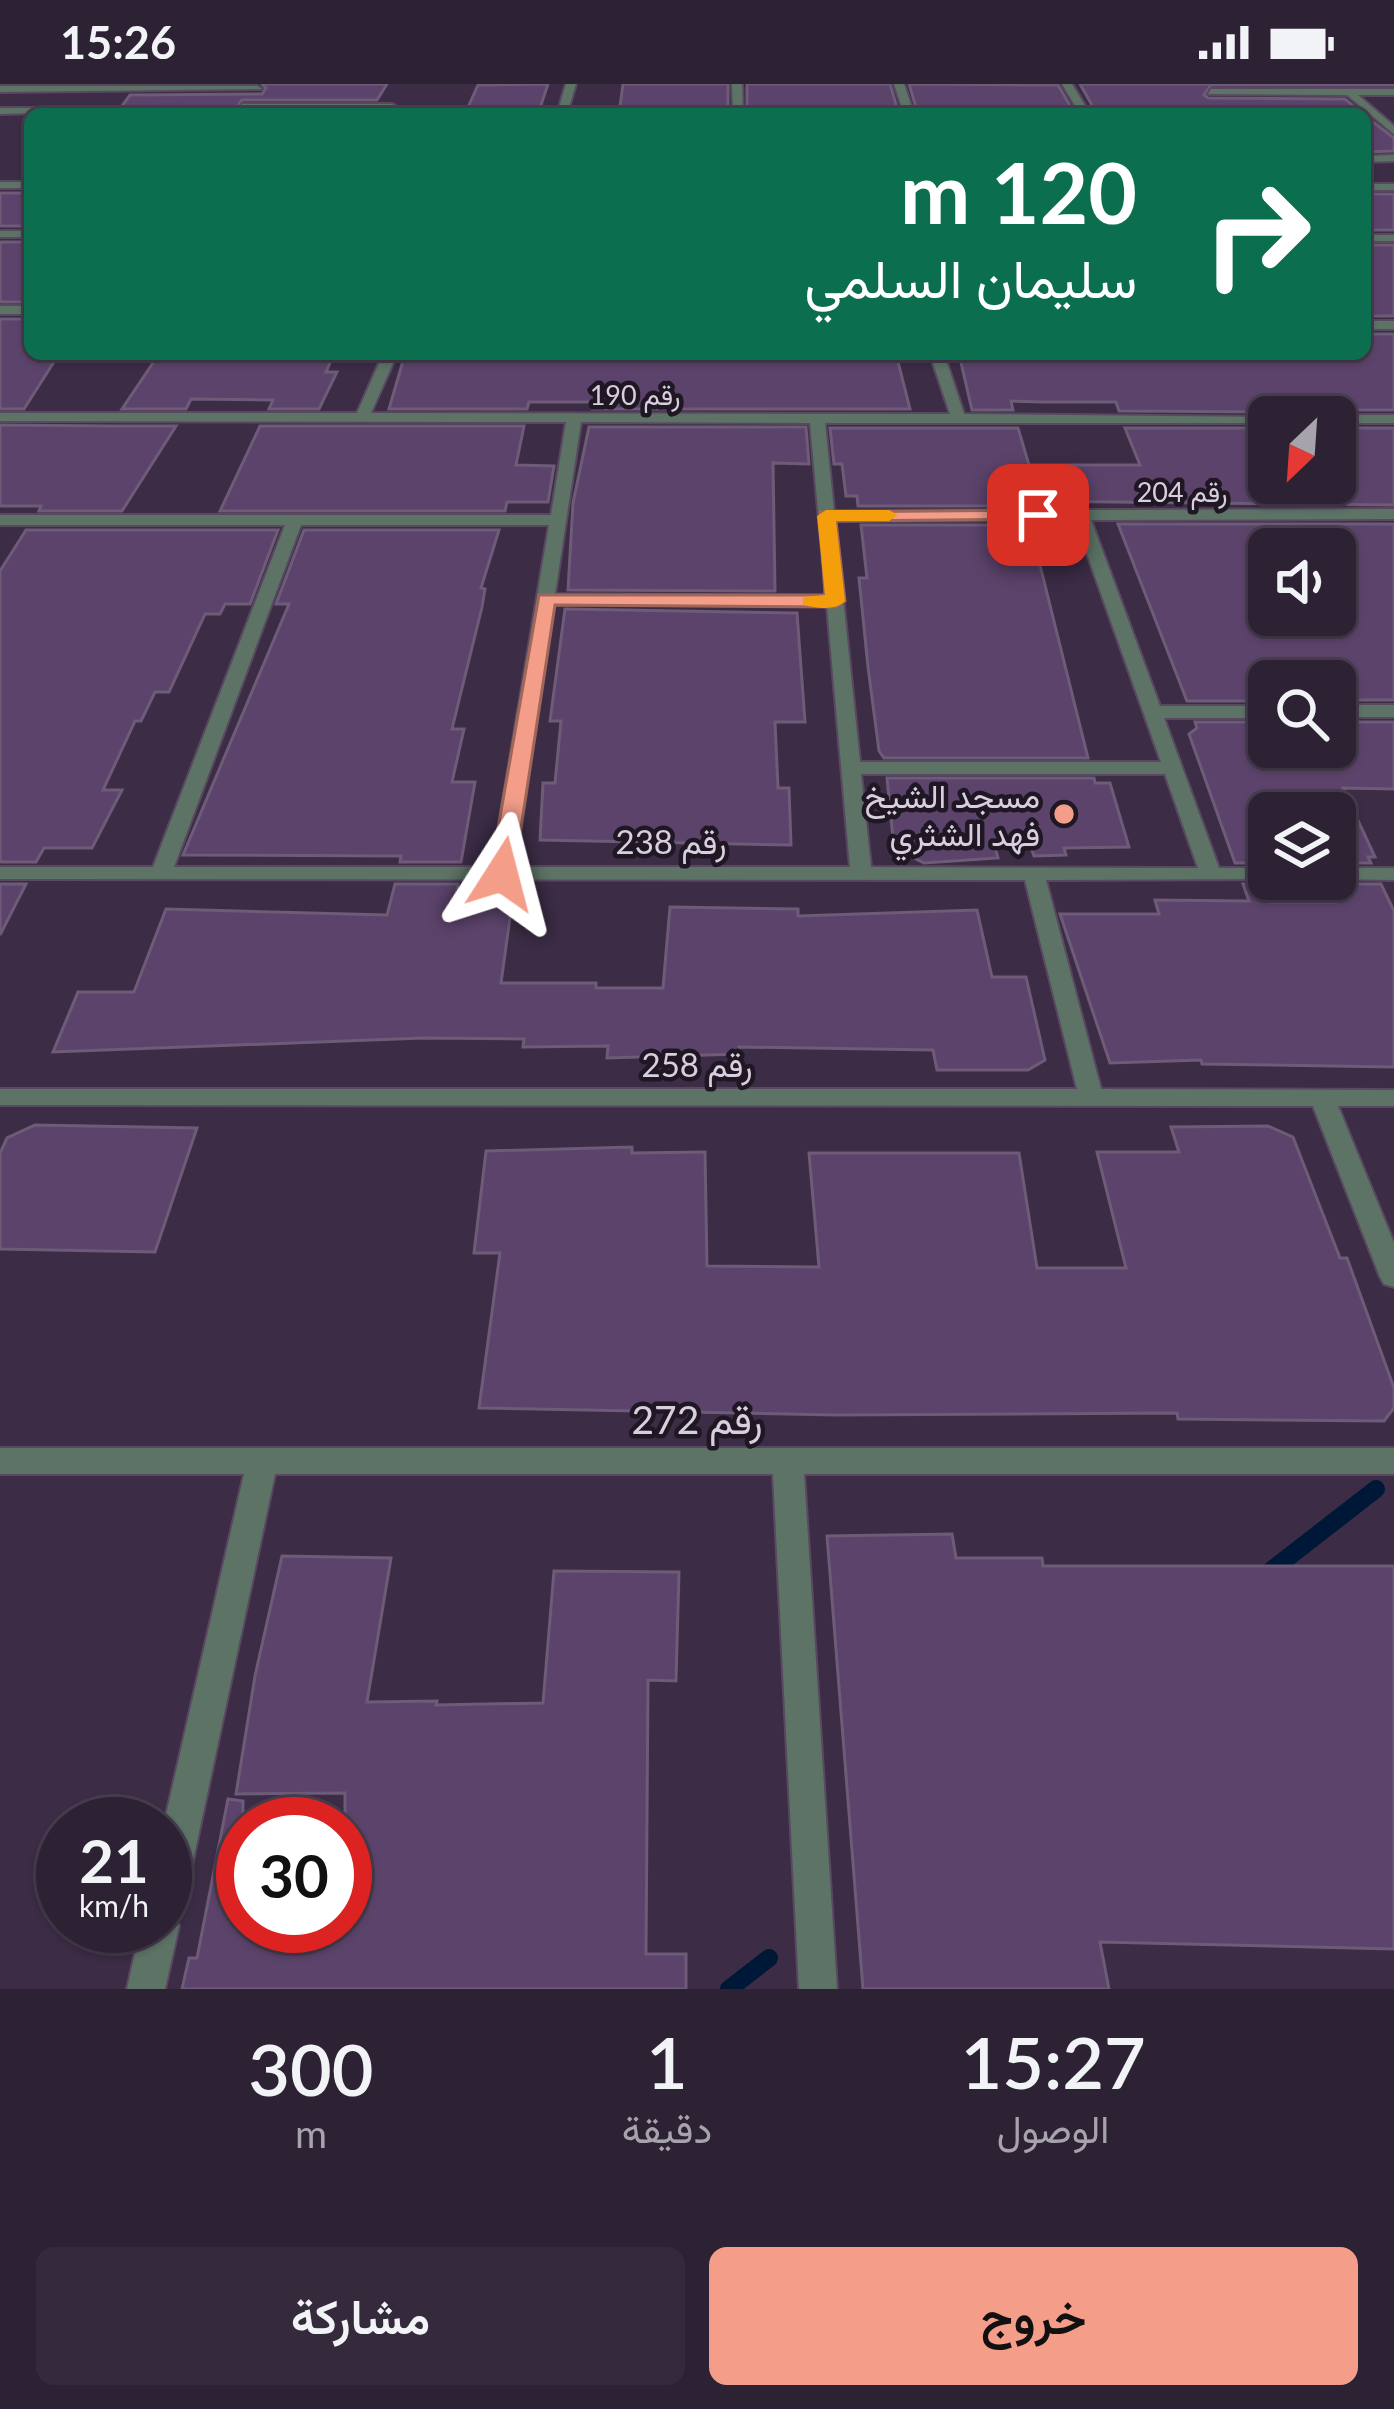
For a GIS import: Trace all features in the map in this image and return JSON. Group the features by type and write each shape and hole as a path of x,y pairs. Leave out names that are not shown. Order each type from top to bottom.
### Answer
{"street":[{"path":"0,89 258,86"},
{"path":"111,108 130,88"},
{"path":"1207,88 1394,92"},
{"path":"1207,88 1220,103"},
{"path":"1349,92 1367,108"},
{"path":"392,108 398,96"},
{"path":"1371,111 1394,131"},
{"path":"362,418 387,360"},
{"path":"939,360 958,418"},
{"name":"رقم 190","path":"0,417 1248,419"},
{"path":"502,874 574,418"},
{"path":"817,418 861,874"},
{"path":"1356,419 1394,419"},
{"name":"رقم 204","path":"826,516 1394,514"},
{"path":"1081,515 1210,874"},
{"path":"0,538 6,520 558,520"},
{"path":"161,873 295,520"},
{"path":"546,599 835,601"},
{"path":"1356,711 1394,711"},
{"path":"1152,712 1248,712"},
{"path":"851,768 1172,768"},
{"name":"رقم 238","path":"0,873 1248,874"},
{"path":"1034,874 1091,1097"},
{"path":"1356,874 1394,874"},
{"name":"رقم 258","path":"0,1097 1394,1098"},
{"path":"1322,1098 1394,1276"},
{"path":"188,1797 262,1461"},
{"path":"788,1461 818,1989"},
{"name":"رقم 272","path":"0,1462 1394,1461"},
{"path":"146,1989 154,1953"}],"building":[{"path":"262,84 387,84 377,100 242,100 236,108 120,108 130,95 262,94 266,88"},
{"path":"548,84 540,108 468,108 478,85"},
{"path":"623,84 728,84 728,108 620,108"},
{"path":"747,84 890,84 897,108 747,108"},
{"path":"909,84 1058,85 1071,108 916,108"},
{"path":"1080,84 1394,84 1211,85 1204,95 1345,99 1356,108 1094,108"},
{"path":"1371,121 1394,138 1394,151 1371,152"},
{"path":"0,193 24,193 24,226 0,226"},
{"path":"1371,194 1394,194 1394,230 1371,230"},
{"path":"0,242 24,242 24,302 0,302"},
{"path":"1371,245 1394,245 1394,316 1371,316"},
{"path":"0,319 24,319 24,360 55,360 24,409 0,409"},
{"path":"1371,334 1394,334 1394,410 1356,410 1356,396 1248,396 1248,412 1119,411 1116,402 1011,401 1013,410 972,410 960,360 1371,360"},
{"path":"155,360 331,360 326,372 337,372 319,409 269,409 273,400 191,399 186,409 122,409"},
{"path":"403,360 898,360 910,409 593,409 595,402 529,402 527,409 389,409"},
{"path":"0,425 176,426 122,511 39,511 41,506 0,506"},
{"path":"260,426 524,426 516,465 554,466 548,502 507,502 505,511 220,511"},
{"path":"589,427 806,427 809,464 773,463 775,591 568,590 573,503"},
{"path":"830,428 1018,428 1029,465 1140,465 1125,428 1248,428 1248,503 1023,501 1025,506 858,506 857,496 846,496 842,464 834,464"},
{"path":"1356,428 1394,428 1394,505 1301,504 1356,504"},
{"path":"1118,524 1394,524 1394,700 1356,700 1356,660 1248,660 1248,701 1187,701"},
{"path":"861,525 1030,525 1088,758 884,758 879,751 859,578 867,578"},
{"path":"26,530 278,530 250,604 225,604 220,614 205,614 169,692 155,692 141,721 135,721 103,790 122,790 92,848 44,848 36,862 0,862 0,571"},
{"path":"304,530 499,530 481,588 485,589 482,607 452,729 464,729 452,782 475,782 461,862 400,862 401,856 183,855 289,604 276,604"},
{"path":"565,609 797,613 805,722 775,722 778,788 789,788 791,845 540,840 543,783 555,783 561,721 550,721"},
{"path":"1195,722 1248,722 1248,768 1356,768 1356,722 1394,722 1394,789 1248,792 1248,863 1235,863 1189,734 1197,728"},
{"path":"887,778 1094,778 1095,783 1110,783 1129,847 1064,848 1066,855 1034,856 1026,834 994,844 998,858 924,863 894,848"},
{"path":"1356,816 1375,857 1368,857 1371,863 1356,863"},
{"path":"0,884 26,884 0,935"},
{"path":"395,884 458,884 455,903 512,903 501,983 596,983 596,988 663,988 670,907 798,909 798,916 977,910 992,977 1026,977 1045,1060 1028,1070 937,1070 933,1050 739,1047 739,1054 607,1058 608,1046 523,1047 524,1039 423,1038 53,1052 78,992 134,992 166,909 387,915"},
{"path":"1356,884 1381,884 1394,911 1394,1067 1202,1064 1201,1060 1110,1063 1060,914 1159,914 1155,900 1356,900"},
{"path":"35,1125 197,1128 155,1252 0,1249 0,1153 7,1138"},
{"path":"1268,1126 1293,1137 1340,1258 1347,1258 1394,1388 1394,1408 1384,1421 1178,1419 1177,1413 835,1415 479,1408 500,1253 474,1253 486,1151 632,1147 632,1153 705,1152 707,1266 819,1267 809,1153 1019,1153 1037,1268 1126,1268 1097,1152 1179,1152 1171,1127"},
{"path":"952,1534 956,1558 1042,1558 1043,1566 1394,1566 1394,1949 1100,1942 1109,1989 863,1989 827,1536"},
{"path":"282,1556 391,1558 367,1702 437,1701 436,1705 543,1703 554,1571 679,1572 676,1681 648,1680 646,1954 686,1954 686,1989 182,1989 189,1958 197,1958 216,1861 216,1953 372,1953 372,1797 236,1794 255,1676"}],"waterway":[{"path":"1268,1573 1376,1489"},
{"path":"729,1989 769,1958"}],"slow traffic":[{"path":"810,601 835,601 826,516 889,515"}],"place":[{"name":"مسجد الشيخ فهد الشثري","path":"1064,814"}],"route":[{"path":"502,874 546,599 835,601 826,516 1038,515"}]}
